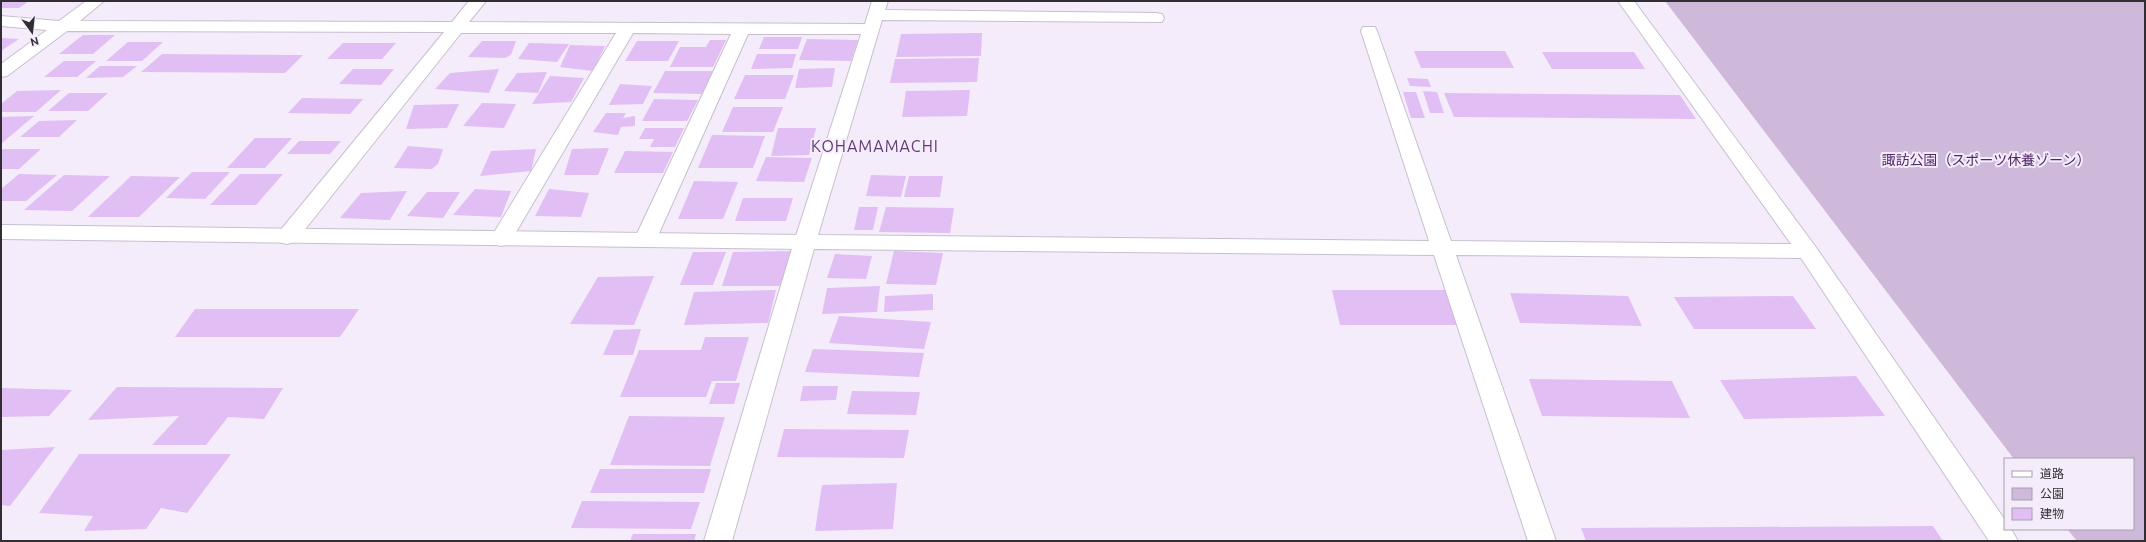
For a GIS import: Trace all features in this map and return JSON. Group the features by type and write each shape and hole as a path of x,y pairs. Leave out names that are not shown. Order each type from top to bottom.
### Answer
{"street":[{"path":"1,72 96,1"},
{"path":"287,237 478,1"},
{"path":"1626,1 1807,251 2004,541"},
{"path":"1,21 63,26 742,29 875,15 1156,18"},
{"path":"718,541 805,242 875,15"},
{"path":"501,239 628,28"},
{"path":"645,240 742,29"},
{"path":"1369,31 1542,541"},
{"path":"1,232 287,237 1444,249 1807,251"}],"green space":[{"name":"諏訪公園（スポーツ休養ゾーン）","path":"1665,1 2145,1 2145,541 2077,541 2068,530 2134,530 2134,458 2013,458"}],"building":[{"path":"1,1 29,1 19,8 1,8"},
{"path":"982,33 981,56 896,57 901,34"},
{"path":"83,35 115,35 93,54 59,54"},
{"path":"764,37 802,37 798,49 759,49"},
{"path":"1,38 19,39 1,51"},
{"path":"807,39 858,40 851,61 799,60"},
{"path":"710,40 726,40 713,67 670,67 680,47 706,47"},
{"path":"482,41 516,41 511,55 505,58 468,57"},
{"path":"637,41 679,41 668,61 625,61"},
{"path":"128,42 163,42 142,61 106,61"},
{"path":"343,43 396,43 382,59 327,59"},
{"path":"529,43 569,44 557,62 518,59"},
{"path":"570,45 605,46 593,71 560,67"},
{"path":"1414,51 1505,51 1514,68 1421,68"},
{"path":"1542,52 1634,52 1645,69 1552,69"},
{"path":"162,54 303,55 285,73 141,72"},
{"path":"757,54 796,54 792,68 751,69"},
{"path":"979,58 977,82 890,83 895,59"},
{"path":"64,61 96,61 77,77 44,77"},
{"path":"100,66 137,66 123,77 86,78"},
{"path":"835,68 832,87 795,88 799,69"},
{"path":"353,69 394,69 381,85 339,84"},
{"path":"499,69 489,93 435,89 450,73"},
{"path":"665,71 713,71 703,94 653,93"},
{"path":"547,72 538,93 504,91 517,73"},
{"path":"745,75 794,75 785,99 734,99"},
{"path":"550,76 584,78 571,102 532,104"},
{"path":"1407,78 1428,79 1431,87 1410,86"},
{"path":"620,84 652,86 643,104 609,105"},
{"path":"61,90 36,112 1,112 1,104 17,91"},
{"path":"970,90 967,116 902,117 906,91"},
{"path":"1423,91 1437,92 1444,113 1430,113"},
{"path":"1403,92 1416,92 1425,118 1411,118"},
{"path":"69,93 108,93 88,111 48,111"},
{"path":"1444,93 1680,95 1696,119 1454,117"},
{"path":"302,98 363,99 350,114 288,113"},
{"path":"654,99 698,100 687,121 642,121"},
{"path":"482,103 516,104 504,128 463,126"},
{"path":"459,104 447,128 406,129 414,105"},
{"path":"733,107 783,107 773,132 722,132"},
{"path":"606,113 626,113 623,118 635,116 635,126 621,127 618,135 593,132"},
{"path":"34,116 1,144 1,117"},
{"path":"77,120 59,137 20,137 39,121"},
{"path":"645,128 684,128 675,147 650,147 654,139 639,139"},
{"path":"778,128 816,128 809,155 771,156"},
{"path":"712,135 765,136 753,168 698,168"},
{"path":"255,138 292,138 265,168 227,168"},
{"path":"299,141 341,141 330,154 287,154"},
{"path":"408,146 443,149 438,164 432,169 394,168"},
{"path":"609,148 598,175 564,175 572,149"},
{"path":"3,149 41,149 19,169 1,169 1,151"},
{"path":"536,149 531,171 480,176 491,151"},
{"path":"625,151 673,152 663,173 614,173"},
{"path":"766,157 812,158 804,182 756,181"},
{"path":"192,172 230,172 205,199 166,198"},
{"path":"19,174 57,175 26,201 1,201 1,189"},
{"path":"240,174 283,174 256,205 210,205"},
{"path":"64,175 110,176 72,211 24,210"},
{"path":"871,175 906,176 901,197 866,196"},
{"path":"131,176 180,177 139,217 88,217"},
{"path":"909,176 943,176 940,197 904,197"},
{"path":"694,181 738,182 723,219 678,219"},
{"path":"475,189 511,191 501,217 453,215"},
{"path":"549,189 589,193 581,217 535,216"},
{"path":"407,191 390,220 340,218 361,193"},
{"path":"427,192 460,192 443,218 407,216"},
{"path":"743,198 793,198 786,221 735,221"},
{"path":"859,207 878,207 873,230 854,230"},
{"path":"886,207 954,208 950,233 879,232"},
{"path":"795,251 786,286 722,286 733,252"},
{"path":"894,251 943,253 936,285 886,284"},
{"path":"693,252 726,252 713,285 680,285"},
{"path":"835,254 872,256 866,279 827,278"},
{"path":"654,276 634,325 570,324 598,277"},
{"path":"880,286 877,312 822,314 827,288"},
{"path":"776,290 768,323 684,325 694,292"},
{"path":"1332,290 1449,290 1461,325 1340,325"},
{"path":"1510,293 1628,296 1642,326 1520,323"},
{"path":"933,294 933,310 884,312 885,296"},
{"path":"1793,296 1816,329 1694,329 1674,297"},
{"path":"195,309 359,309 340,337 175,337"},
{"path":"839,316 931,322 924,349 829,343"},
{"path":"641,329 633,355 603,355 614,330"},
{"path":"705,337 749,337 736,381 712,381 706,397 620,397 639,350 701,350"},
{"path":"813,349 924,353 919,377 805,372"},
{"path":"1856,376 1885,416 1744,419 1720,380"},
{"path":"1529,379 1672,381 1690,418 1542,416"},
{"path":"716,383 740,383 734,404 709,404"},
{"path":"803,386 838,386 836,400 800,401"},
{"path":"117,387 283,388 264,419 228,417 206,445 152,445 179,416 88,420"},
{"path":"1,388 72,390 49,416 1,417"},
{"path":"852,391 920,392 916,415 847,414"},
{"path":"629,416 725,417 710,466 610,465"},
{"path":"784,429 909,430 904,458 777,457"},
{"path":"55,447 10,506 1,505 1,450"},
{"path":"79,454 231,454 187,513 161,508 146,529 84,531 93,516 39,513"},
{"path":"600,469 711,469 704,493 590,493"},
{"path":"897,483 893,529 815,531 822,485"},
{"path":"582,501 700,502 691,529 571,528"},
{"path":"1933,526 1943,541 1586,541 1581,528"},
{"path":"633,534 696,534 694,541 630,541"}],"district":[{"name":"KOHAMAMACHI","path":"875,146"}]}
